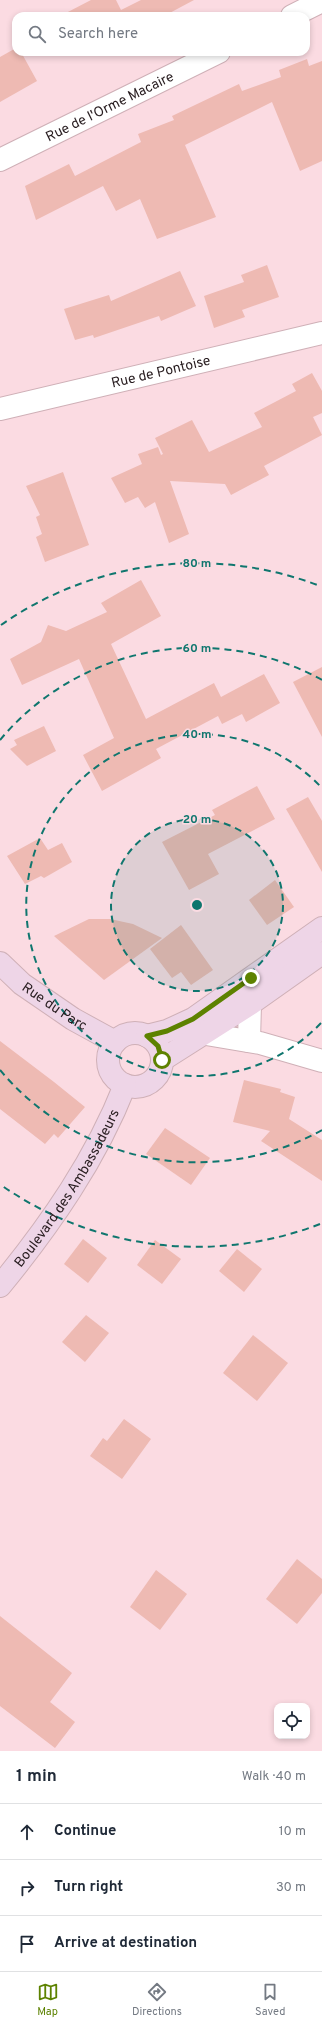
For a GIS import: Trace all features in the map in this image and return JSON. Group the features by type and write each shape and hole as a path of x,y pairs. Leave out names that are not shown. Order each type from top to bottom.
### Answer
{"main road":[{"path":"147,1036 158,1046 162,1060 161,1069 150,1082 142,1086 125,1086 118,1081 108,1066 110,1049 115,1042 130,1033 147,1036 167,1031 193,1019 322,928"},
{"path":"162,1060 206,1034 322,953"},
{"name":"Rue du Parc","path":"0,963 22,984 73,1019 115,1042"},
{"name":"Boulevard des Ambassadeurs","path":"0,1286 33,1245 90,1159 125,1086"}],"street":[{"path":"300,12 322,1"},
{"name":"Rue de l'Orme Macaire","path":"0,160 211,56"},
{"name":"Rue de Pontoise","path":"0,409 322,333"},
{"path":"249,1041 250,1004"},
{"path":"206,1034 249,1041 322,1061"}],"building":[{"path":"91,0 116,0 121,10 141,0 194,0 172,12 68,12"},
{"path":"12,50 12,56 23,56 37,81 0,102 0,57"},
{"path":"307,59 309,66 322,61 322,161 300,171 272,102 185,145 216,217 157,239 140,199 116,211 103,186 36,220 25,186 69,164 75,176 141,142 138,134 174,120 172,116 239,84 242,91 281,77 279,70"},
{"path":"267,265 279,297 242,310 245,317 214,328 204,296 244,282 241,275"},
{"path":"180,271 196,306 161,321 159,316 94,338 93,335 75,340 64,309 109,295 111,301"},
{"path":"312,373 322,391 322,413 313,417 322,435 264,466 269,475 231,495 225,484 170,481 189,534 169,543 155,502 145,508 138,497 125,503 111,478 142,464 138,454 158,447 161,455 163,454 155,438 192,420 209,452 262,427 254,413 296,391 292,384"},
{"path":"63,472 89,545 45,562 36,537 42,534 36,517 40,515 26,486"},
{"path":"141,580 161,616 111,644 146,719 214,683 221,697 264,674 280,703 246,722 242,714 222,724 218,716 156,749 161,758 102,791 83,755 114,738 79,659 22,685 10,659 41,642 48,625 66,631 107,612 101,603"},
{"path":"322,667 322,737 293,682"},
{"path":"44,726 56,751 27,766 10,749 17,745 14,740"},
{"path":"257,786 275,819 208,854 219,874 189,890 162,842 215,815 212,810"},
{"path":"308,797 322,821 322,872 286,809"},
{"path":"40,838 48,850 62,843 72,862 44,878 41,876 25,884 7,856"},
{"path":"275,880 294,907 267,925 249,900"},
{"path":"89,919 110,919 133,924 162,938 104,980 54,936"},
{"path":"181,925 213,970 191,985 181,972 172,978 150,949"},
{"path":"0,1041 85,1107 58,1138 54,1134 45,1144 0,1109"},
{"path":"244,1080 281,1089 280,1092 295,1097 289,1119 322,1140 322,1181 261,1141 270,1131 233,1122"},
{"path":"165,1128 210,1158 191,1185 146,1154"},
{"path":"83,1239 107,1258 88,1283 64,1264"},
{"path":"155,1240 181,1259 162,1284 137,1265"},
{"path":"237,1249 262,1269 244,1292 219,1271"},
{"path":"86,1315 109,1333 85,1362 62,1342"},
{"path":"253,1335 288,1363 257,1401 223,1373"},
{"path":"124,1419 151,1439 122,1479 90,1456 103,1438 107,1441"},
{"path":"297,1559 322,1579 322,1593 297,1624 266,1599"},
{"path":"156,1570 187,1594 160,1630 130,1607"},
{"path":"0,1616 72,1673 50,1702 75,1722 55,1748 0,1706"}],"route":[{"path":"162,1060 158,1046 147,1036 167,1031 193,1019 251,978"}]}
